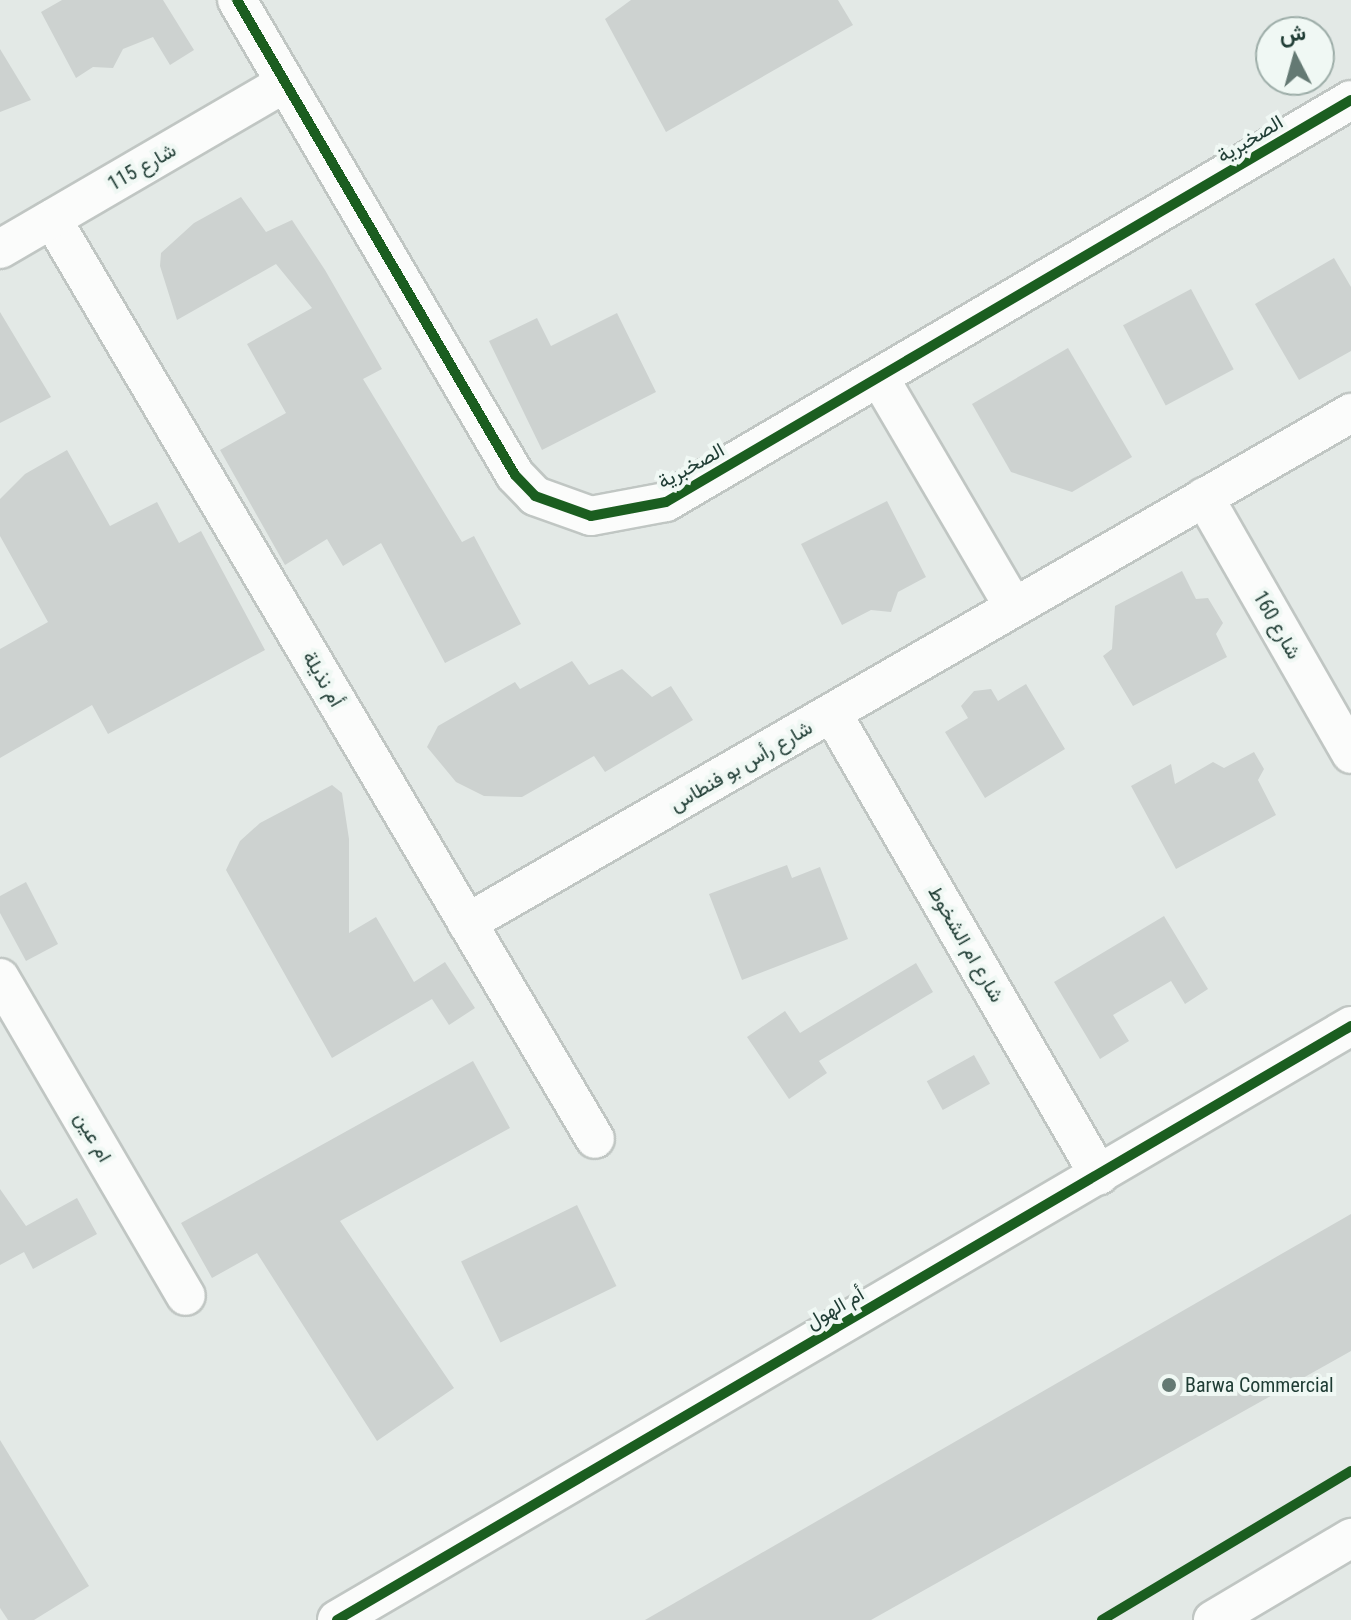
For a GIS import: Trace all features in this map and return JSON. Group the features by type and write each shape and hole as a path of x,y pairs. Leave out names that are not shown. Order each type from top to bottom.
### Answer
{"street":[{"name":"الصخبرية","path":"237,0 515,475 559,509 591,516 666,502 1351,100"},
{"name":"شارع 115","path":"0,249 284,84"},
{"name":"أم نذيلة","path":"52,219 595,1139"},
{"path":"880,379 1012,604"},
{"name":"شارع رأس بو فنطاس","path":"467,923 832,713 1012,604 1351,413"},
{"name":"شارع 160","path":"1204,497 1351,754"},
{"name":"شارع ام الشخوط","path":"832,713 1099,1175"},
{"name":"ام عين","path":"0,978 186,1296"},
{"name":"أم الهول","path":"337,1620 1351,1026"},
{"path":"1213,1620 1351,1538"}],"building":[{"path":"62,0 163,0 194,50 170,65 153,37 123,49 113,68 93,67 76,78 41,12"},
{"path":"631,0 838,0 853,25 666,132 605,19"},
{"path":"0,49 31,100 0,112"},
{"path":"241,197 266,232 292,220 325,270 382,369 363,379 462,542 474,536 521,624 445,663 381,543 343,566 327,539 285,565 220,450 286,413 247,344 312,308 276,264 177,320 160,266 161,253 194,223"},
{"path":"1334,258 1351,287 1351,351 1299,380 1255,304"},
{"path":"1191,289 1234,369 1166,405 1123,325"},
{"path":"0,312 51,397 0,423"},
{"path":"617,313 656,392 542,450 489,341 537,318 551,346"},
{"path":"1068,348 1132,457 1072,492 1011,472 972,404"},
{"path":"67,450 110,526 157,502 179,543 201,531 265,650 108,734 92,705 0,758 0,649 48,622 0,536 0,499 25,474"},
{"path":"887,501 926,577 898,592 891,612 871,610 842,625 801,544"},
{"path":"1182,571 1196,599 1208,598 1223,623 1216,634 1227,657 1133,706 1103,656 1112,649 1115,606"},
{"path":"572,661 589,685 622,669 652,697 671,686 693,720 605,772 594,756 522,797 484,796 456,782 427,747 438,726 515,682 520,689"},
{"path":"1026,684 1065,749 985,798 945,732 968,718 961,706 974,691 991,689 998,701"},
{"path":"1254,752 1264,769 1258,780 1276,815 1176,869 1131,786 1171,764 1175,784 1213,762 1224,768"},
{"path":"332,785 342,793 349,839 349,933 376,917 414,982 445,962 475,1008 449,1025 432,999 332,1058 226,870 240,841 260,823"},
{"path":"787,865 792,878 820,867 848,939 742,980 709,894"},
{"path":"26,882 58,944 26,961 0,913 0,896"},
{"path":"1164,916 1208,989 1185,1004 1171,981 1113,1015 1129,1041 1100,1059 1054,982"},
{"path":"916,963 933,992 819,1061 827,1073 789,1099 747,1037 785,1011 800,1033"},
{"path":"974,1055 990,1084 943,1110 927,1081"},
{"path":"473,1061 510,1128 340,1221 454,1388 377,1441 257,1253 212,1278 181,1223"},
{"path":"0,1189 26,1226 77,1198 97,1234 33,1269 24,1252 0,1265"},
{"path":"577,1205 616,1286 501,1342 461,1262"},
{"path":"1351,1214 1351,1351 871,1620 645,1620"},
{"path":"0,1440 89,1586 34,1620 8,1620 0,1608"}],"cycle path":[{"path":"237,0 515,475 535,496 591,516 666,502 1351,100"},
{"path":"337,1620 1351,1026"},
{"path":"1102,1620 1351,1471"}],"place":[{"name":"Barwa Commercial","path":"1169,1385"}]}
